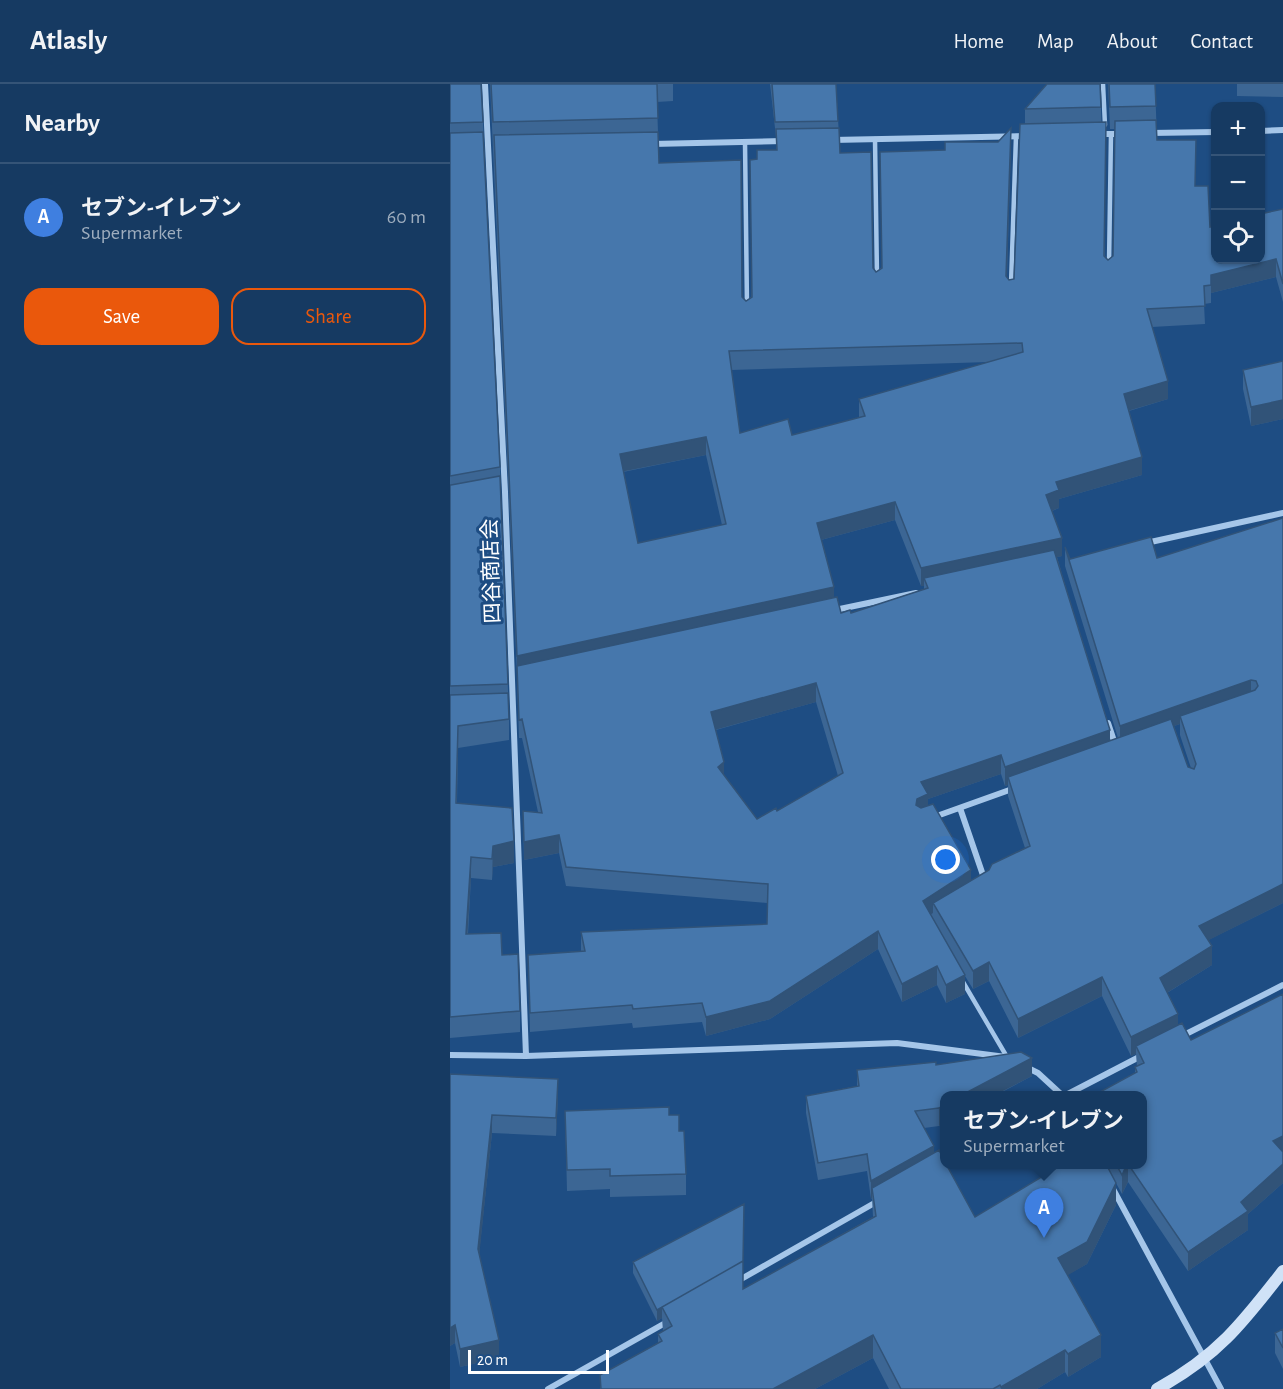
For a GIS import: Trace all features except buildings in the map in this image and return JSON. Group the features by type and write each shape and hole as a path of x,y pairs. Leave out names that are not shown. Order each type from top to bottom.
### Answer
{"street":[{"name":"四谷商店会","path":"484,84 505,492 526,1056"},
{"path":"1265,131 1283,130"},
{"path":"1146,133 1211,132"},
{"path":"1094,134 1134,134"},
{"path":"828,140 1038,135"},
{"path":"640,144 792,141"},
{"path":"479,147 500,147"},
{"path":"1137,545 1283,513"},
{"path":"825,613 918,592"},
{"path":"511,681 523,679"},
{"path":"1107,718 1117,752"},
{"path":"1106,756 1127,749"},
{"path":"931,818 1027,784"},
{"path":"960,808 987,885"},
{"path":"1179,1037 1283,985"},
{"path":"450,1055 526,1056 897,1043 1006,1057 1038,1073 1058,1091"},
{"path":"1071,1091 1147,1053"},
{"path":"1110,1185 1203,1360 1221,1389"},
{"path":"729,1287 883,1198"},
{"path":"1156,1389 1187,1373 1236,1332 1283,1271"},
{"path":"552,1388 677,1316"}],"lane":[{"path":"1103,84 1108,134 1109,274"},
{"path":"1011,294 1016,136"},
{"path":"876,139 877,286"},
{"path":"745,142 747,315"},
{"path":"494,494 505,492"},
{"path":"961,979 1006,1057"}],"place":[{"name":"セブン-イレブン","path":"1044,1238"}]}
